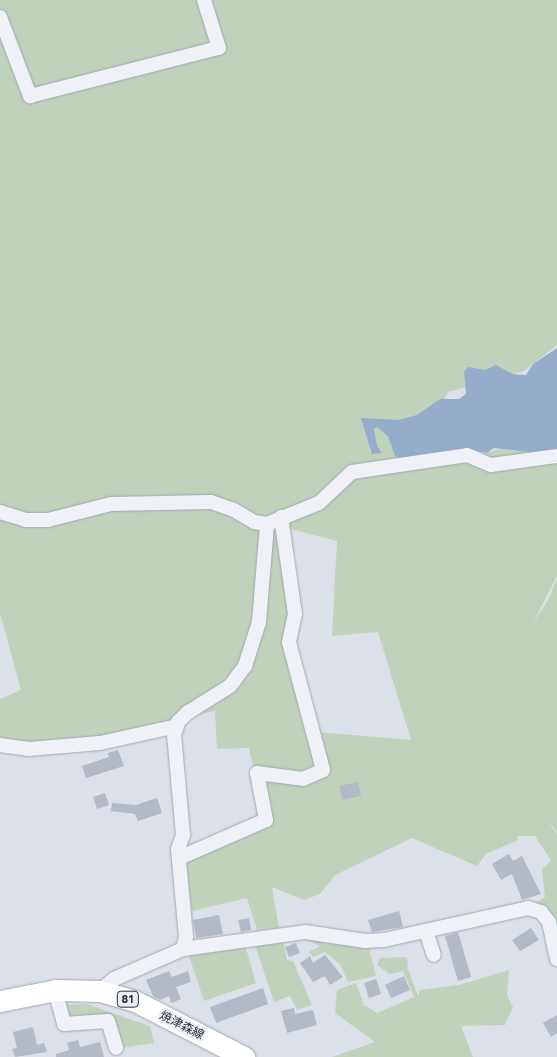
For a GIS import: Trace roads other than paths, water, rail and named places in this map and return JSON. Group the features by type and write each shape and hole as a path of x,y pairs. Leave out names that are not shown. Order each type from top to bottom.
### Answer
{"main road":[{"name":"焼津森線","path":"0,1001 55,990 100,991 135,1001 244,1057"}],"street":[{"path":"0,17 30,96 219,48 204,0"},
{"path":"0,512 26,520 48,520 111,504 211,502 267,524 318,502 352,472 467,455 490,465 557,456"},
{"path":"179,858 266,820 257,773 303,779 323,770 289,642 296,614 281,517"},
{"path":"183,948 186,937 179,858 183,835 174,735 177,726 187,713 230,686 245,666 259,622 267,524"},
{"path":"0,745 29,749 100,743 177,726"},
{"path":"100,991 114,979 183,948 305,932 365,941 426,931 528,908 541,912 549,922 557,959"},
{"path":"426,931 434,955"},
{"path":"55,990 64,1024 108,1021 116,1048"}],"water":[{"path":"557,348 557,455 494,448 487,453 472,450 403,459 395,456 388,436 377,427 374,429 377,446 382,453 372,454 361,418 398,420 417,415 440,399 459,399 466,394 464,371 468,367 485,370 496,365 513,374 526,375 533,364"}]}
